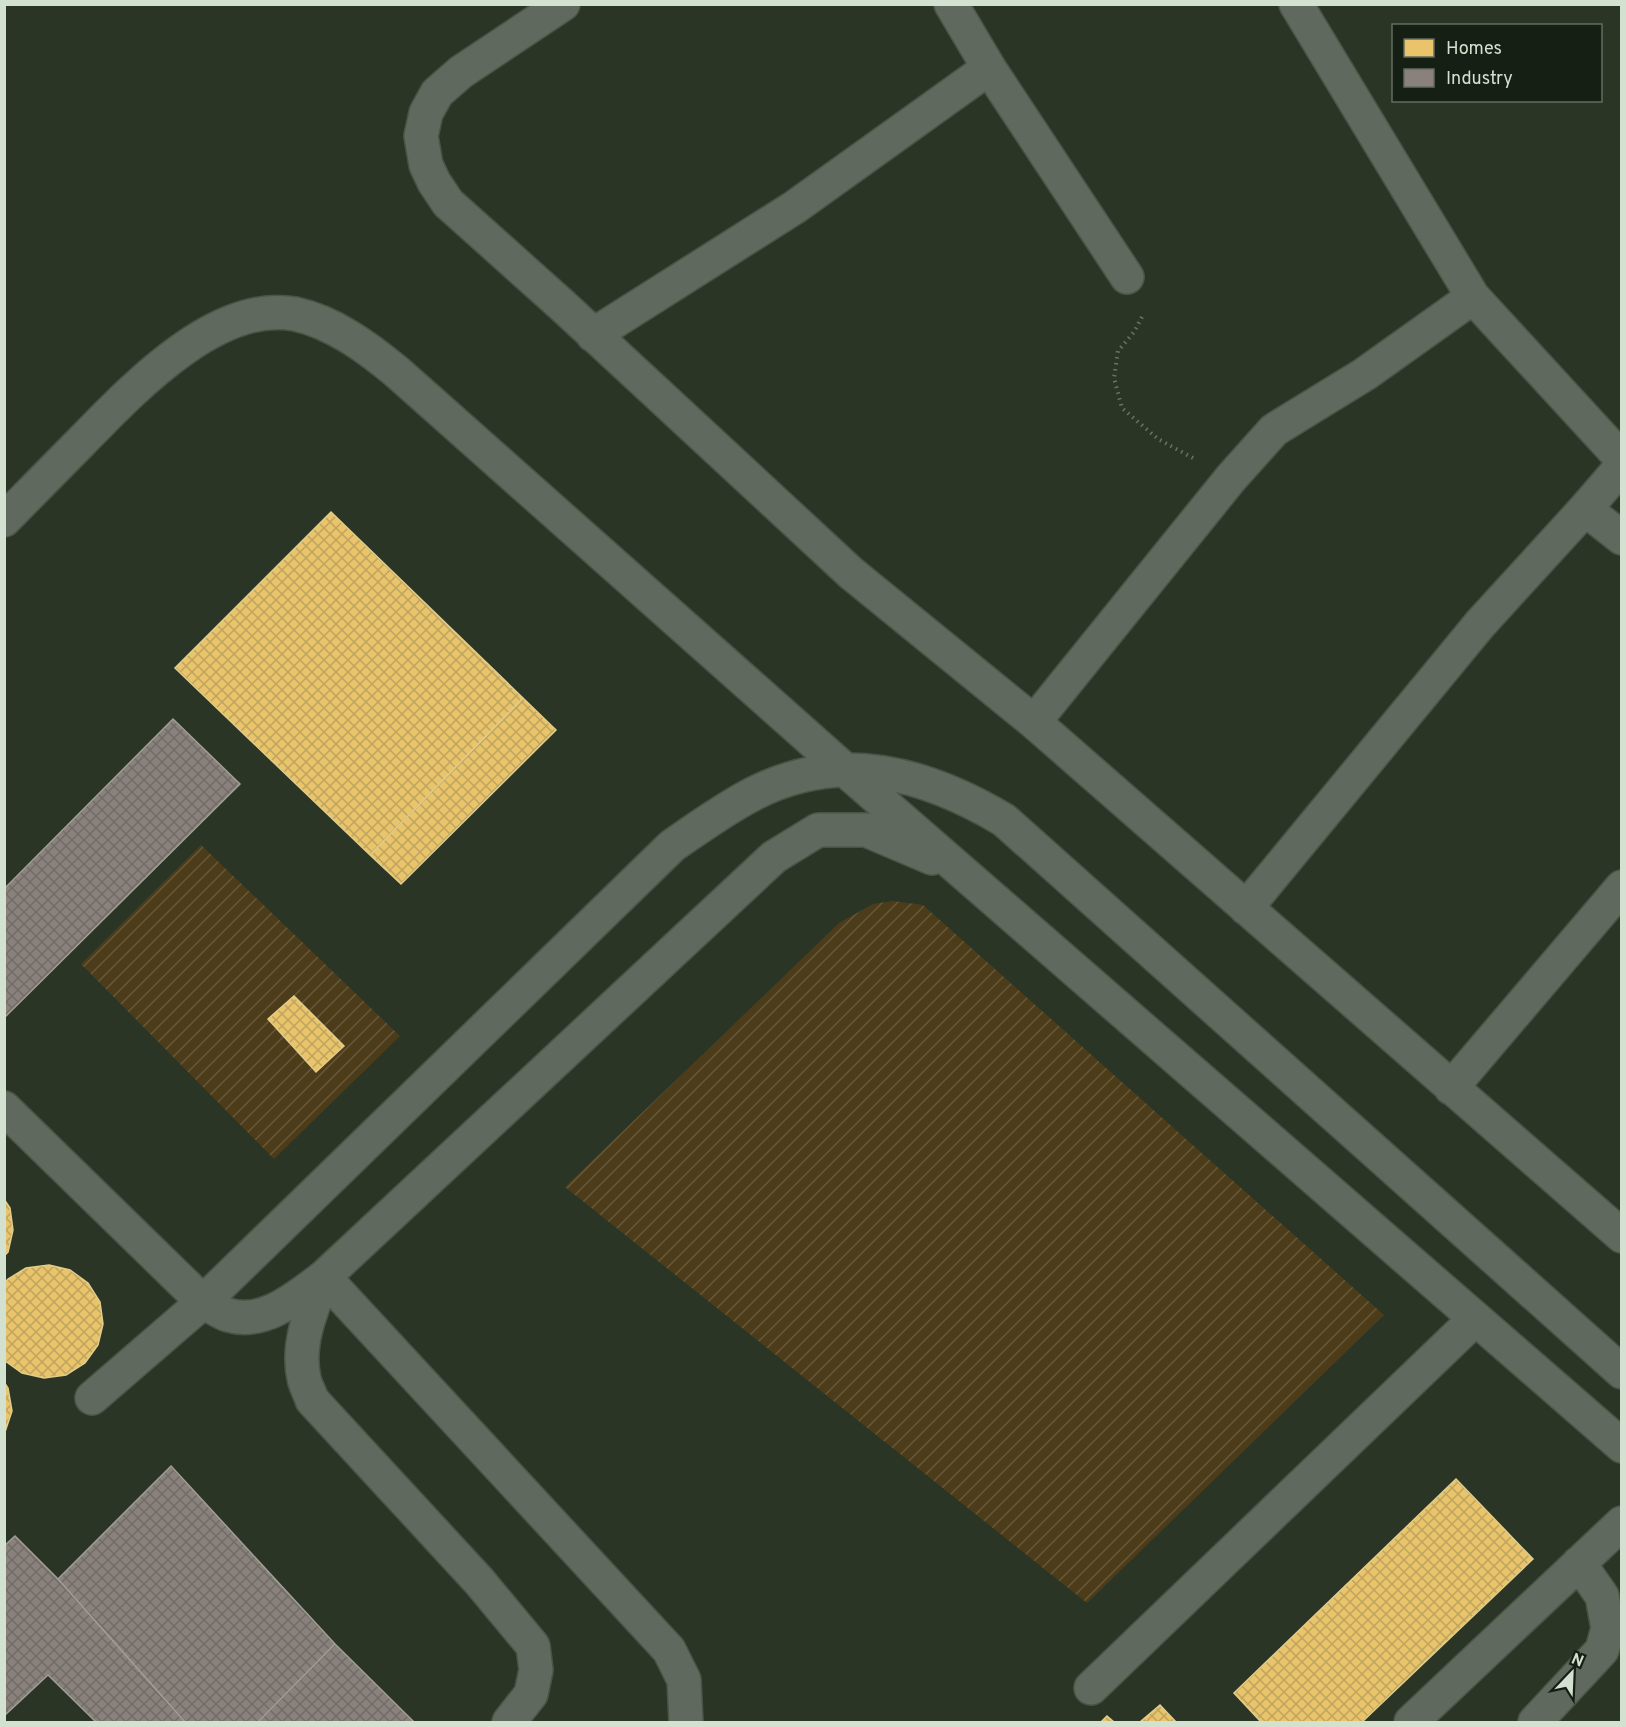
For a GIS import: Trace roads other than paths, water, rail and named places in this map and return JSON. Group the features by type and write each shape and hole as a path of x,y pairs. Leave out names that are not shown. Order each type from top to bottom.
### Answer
{"street":[{"path":"563,4 461,72 437,93 426,113 421,136 426,165 448,203 851,573 1034,722 1622,1236"},
{"path":"951,4 989,68 1127,277"},
{"path":"1296,4 1473,297 1622,459"},
{"path":"593,335 795,207 989,68"},
{"path":"1034,722 1231,478 1274,430 1365,374 1473,297"},
{"path":"4,520 128,393 181,349 218,328 260,314 293,314 316,321 368,348 844,769 1622,1446"},
{"path":"1246,908 1480,624 1622,466"},
{"path":"1585,509 1622,538"},
{"path":"92,1398 203,1302 672,846 713,817 755,793 799,777 844,769 895,774 938,787 972,801 1004,820 1622,1372"},
{"path":"4,1108 203,1302 228,1315 253,1318 291,1302 324,1277 774,857 818,830 866,830 918,851 969,877"},
{"path":"1451,1088 1622,887"},
{"path":"324,1277 310,1315 302,1347 303,1378 312,1400 479,1581 532,1646 536,1670 531,1694 509,1722"},
{"path":"324,1277 669,1650 684,1680 686,1722"},
{"path":"1091,1688 1475,1319"},
{"path":"1411,1722 1622,1523"},
{"path":"1535,1722 1602,1650 1608,1628 1602,1596 1579,1563"}]}
